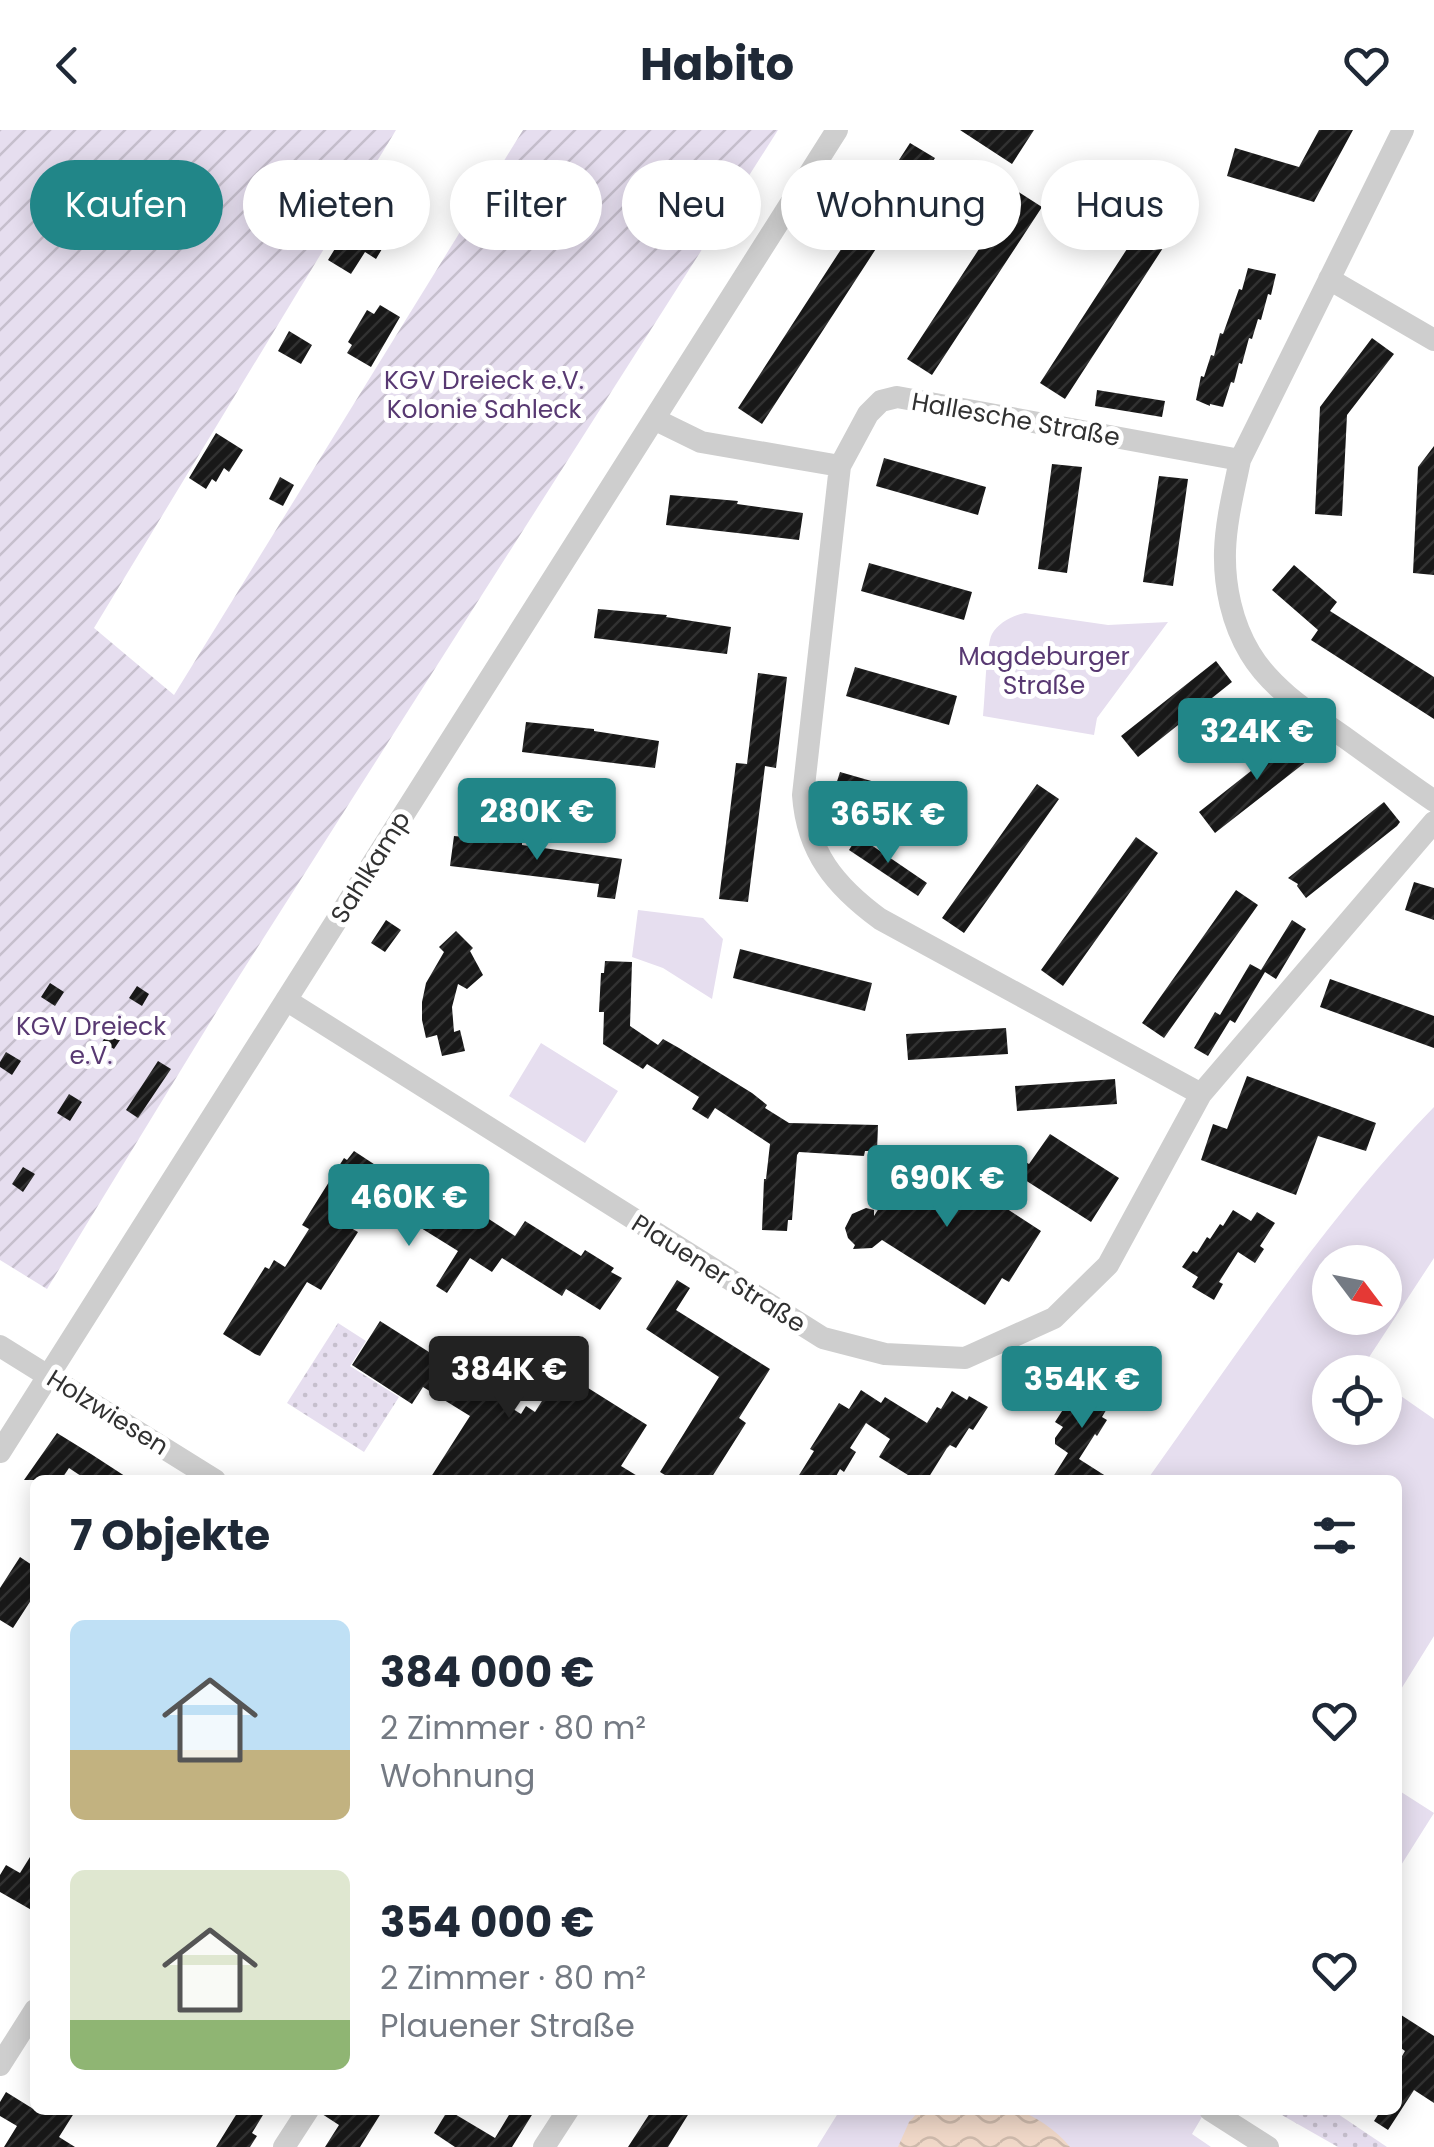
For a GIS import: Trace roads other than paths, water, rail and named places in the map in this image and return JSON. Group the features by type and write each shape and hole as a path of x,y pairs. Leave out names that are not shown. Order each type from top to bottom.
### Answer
{"street":[{"name":"Sahlkamp","path":"0,1452 837,130"},
{"path":"1403,130 1240,460 1228,516 1227,589 1236,624 1267,675 1305,709 1434,801"},
{"path":"1329,279 1434,340"},
{"name":"Hallesche Straße","path":"840,466 868,414 881,401 897,397 1240,460"},
{"path":"654,420 701,442 840,466 803,794 804,818 814,847 832,875 855,901 880,920 1201,1094"},
{"name":"Plauener Straße","path":"286,1000 823,1338 884,1354 965,1358 1054,1318 1108,1265 1201,1094 1434,822"},
{"name":"Holzwiesen","path":"0,1346 206,1475"},
{"path":"0,2065 30,2018"},
{"path":"284,2147 305,2115"},
{"path":"544,2147 565,2115"},
{"path":"1218,2115 1268,2147"}],"water":[{"path":"915,2115 1030,2115 1070,2147 898,2147"}],"park label":[{"name":"KGV Dreieck e.V. Kolonie Sahleck","path":"484,394"},
{"name":"Magdeburger Straße","path":"1044,670"},
{"name":"KGV Dreieck e.V.","path":"91,1040"}]}
